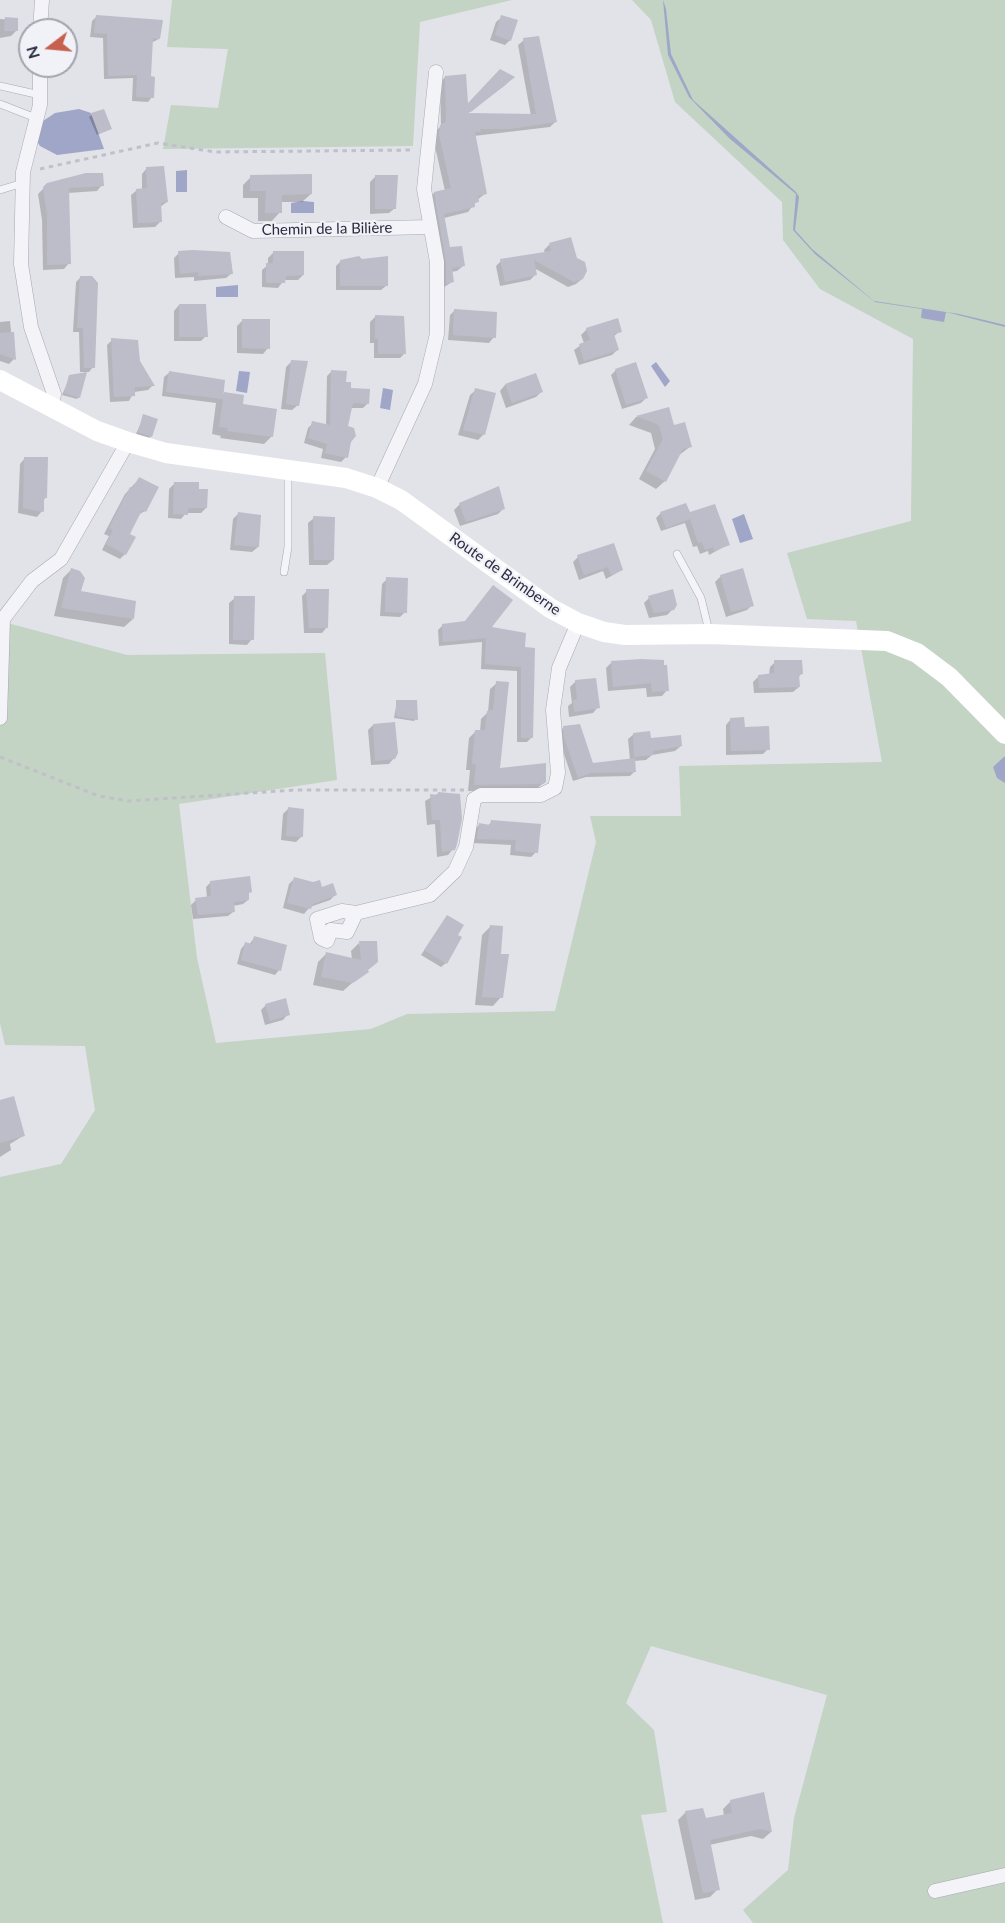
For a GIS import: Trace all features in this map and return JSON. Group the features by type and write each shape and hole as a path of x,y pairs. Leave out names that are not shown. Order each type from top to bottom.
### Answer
{"street":[{"path":"41,18 42,0"},
{"path":"378,488 425,384 437,334 437,262 424,189 436,72"},
{"path":"40,78 40,95 23,178 21,264 31,327 54,394 52,406"},
{"name":"Chemin de la Bilière","path":"226,217 253,231 430,227"},
{"name":"Route de Brimberne","path":"0,380 97,431 166,453 346,478 378,488 401,500 550,608 578,623 604,632 625,635 710,634 887,641 917,653 949,677 1005,734"},
{"path":"0,718 3,619 32,581 61,559 128,442"},
{"path":"356,913 430,895 455,872 466,848 474,799 481,795 541,795 555,788 558,773 553,710 559,668 578,623"},
{"path":"935,1891 1005,1875"}],"lane":[{"path":"0,87 40,95"},
{"path":"0,104 36,118"},
{"path":"0,190 23,178"},
{"path":"284,572 288,547 288,470"},
{"path":"676,554 701,598 710,634"}],"path":[{"path":"23,178 158,143 215,152 428,149"},
{"path":"0,757 99,796 128,801 295,790 468,790"}],"green space":[{"path":"172,0 512,0 420,22 413,146 163,149 171,105 218,108 228,49 167,47"},
{"path":"632,0 1005,0 1005,1923 753,1923 743,1910 788,1870 794,1818 827,1695 651,1646 626,1703 654,1730 667,1812 641,1815 663,1923 0,1923 0,1177 61,1164 95,1110 85,1046 5,1045 0,1023 0,621 127,655 325,653 337,780 179,804 197,958 216,1043 371,1029 407,1014 555,1011 596,842 590,816 681,816 679,766 882,762 856,621 807,619 787,553 911,521 913,339 820,289 783,240 782,202 675,102 651,20"}],"water":[{"path":"663,0 671,54 693,100 796,192 799,197 795,230 812,249 874,301 946,312 944,322 921,318 922,309 875,302 815,254 793,230 796,194 729,138 689,97 668,55"},
{"path":"79,109 91,113 104,149 57,155 40,146 37,141 43,121 55,113"},
{"path":"187,170 187,192 176,192 176,171"},
{"path":"314,202 314,213 291,213 291,203"},
{"path":"238,285 238,297 216,297 216,287"},
{"path":"946,312 1005,325 1005,327"},
{"path":"656,362 670,381 665,387 651,366"},
{"path":"239,371 250,372 247,393 236,391"},
{"path":"383,388 393,390 390,410 380,408"},
{"path":"744,514 753,539 740,543 732,519"},
{"path":"1005,756 1005,783 997,778 993,767"}],"building":[{"path":"96,15 163,20 160,39 153,38 151,76 155,77 154,98 136,97 137,75 108,76 107,34 94,33"},
{"path":"501,15 518,20 511,41 495,35"},
{"path":"5,17 18,18 18,31 4,31"},
{"path":"539,36 557,122 510,129 480,129 481,132 475,132 487,194 478,196 479,202 475,203 475,207 444,214 450,247 462,246 465,266 452,268 454,282 446,284 446,261 434,192 451,188 439,135 440,125 446,122 445,76 466,74 468,103 500,69 515,77 471,112 469,110 469,113 536,114 523,38"},
{"path":"104,109 112,129 99,134 91,113"},
{"path":"164,166 168,202 161,203 162,222 138,223 136,189 147,188 146,167"},
{"path":"86,173 103,173 104,186 69,188 71,264 47,265 47,214 43,187 47,183"},
{"path":"312,174 312,194 282,195 282,213 265,213 266,191 250,191 250,175"},
{"path":"375,175 398,175 396,209 375,209"},
{"path":"571,237 577,258 585,262 587,271 583,279 574,282 534,260 537,275 505,282 500,259 551,251 549,243"},
{"path":"178,251 230,252 233,274 198,276 198,272 180,274"},
{"path":"273,251 304,251 304,275 286,276 285,283 266,283 266,263 273,263"},
{"path":"359,256 362,259 388,256 388,286 340,286 340,260"},
{"path":"80,276 92,276 98,283 95,368 84,368 83,328 77,328"},
{"path":"179,304 206,304 208,337 179,337"},
{"path":"454,309 497,312 496,338 453,335"},
{"path":"375,315 404,316 406,354 378,354 378,339 375,339"},
{"path":"618,318 622,332 614,334 619,350 584,361 579,344 590,340 586,328"},
{"path":"242,319 270,319 270,349 242,348"},
{"path":"14,332 16,360 0,354 0,333"},
{"path":"111,338 138,340 140,361 155,386 135,387 135,396 114,397"},
{"path":"291,360 308,361 299,406 286,404"},
{"path":"636,362 648,398 626,405 615,369"},
{"path":"331,370 347,371 346,382 351,382 351,388 370,389 369,404 353,403 348,426 354,428 356,436 351,442 348,458 325,453 327,444 308,438 312,421 330,425"},
{"path":"169,371 225,380 223,399 166,392"},
{"path":"87,372 80,398 64,393 69,375"},
{"path":"536,373 543,392 512,403 505,384"},
{"path":"475,388 496,393 485,435 463,430"},
{"path":"224,392 244,395 243,404 277,409 273,437 227,431 228,428 219,427"},
{"path":"669,407 674,425 685,422 692,447 683,449 666,482 646,471 663,439 659,425 636,416"},
{"path":"143,414 158,419 152,437 138,432"},
{"path":"24,457 48,457 47,498 44,498 44,512 23,508"},
{"path":"139,477 159,487 146,512 142,510 130,534 136,537 126,555 106,544 113,530 109,528 130,487 133,488"},
{"path":"174,482 199,482 199,489 208,489 207,508 188,508 188,515 173,514"},
{"path":"499,486 505,509 466,522 459,503"},
{"path":"686,503 690,512 715,504 730,545 714,551 713,547 705,550 702,542 698,543 690,519 666,528 660,512"},
{"path":"238,512 261,515 259,547 234,545"},
{"path":"313,516 335,517 334,560 314,560"},
{"path":"614,543 623,570 611,575 608,567 584,575 577,555"},
{"path":"71,568 80,571 85,578 81,591 136,601 134,619 61,608"},
{"path":"743,568 754,606 731,612 720,575"},
{"path":"386,577 408,578 407,613 385,612"},
{"path":"493,585 513,600 492,627 526,633 525,647 535,648 533,738 521,738 521,667 485,664 486,638 443,642 442,624 465,621"},
{"path":"306,589 329,589 328,628 309,628"},
{"path":"673,589 677,605 674,610 654,613 648,596"},
{"path":"234,596 255,596 254,640 233,640"},
{"path":"664,660 664,665 667,665 669,691 652,692 651,683 613,687 611,661"},
{"path":"774,660 802,660 803,674 799,675 800,687 759,688 758,675 774,673"},
{"path":"596,678 600,708 574,712 573,700 577,699 575,680"},
{"path":"496,681 509,682 500,768 546,763 546,782 543,784 474,785 476,764 472,764 475,730 485,730 487,711 493,710"},
{"path":"396,700 417,700 418,720 396,716"},
{"path":"744,717 745,727 769,726 770,750 731,751 730,718"},
{"path":"395,722 398,753 395,759 375,761 373,724"},
{"path":"580,724 593,763 635,758 636,772 591,773 578,778 564,737 563,726"},
{"path":"650,731 651,738 681,735 682,746 653,751 653,755 634,757 633,733"},
{"path":"438,792 460,794 462,819 455,850 442,852 440,820 432,820 430,794 438,795"},
{"path":"288,807 304,809 303,837 286,836"},
{"path":"491,820 541,824 538,853 515,851 516,840 477,839 479,823 490,825"},
{"path":"250,876 252,892 249,893 249,900 234,902 235,912 198,915 195,898 211,896 210,881"},
{"path":"294,877 313,882 320,880 322,887 333,883 337,895 313,904 311,909 287,903"},
{"path":"447,915 464,925 458,935 462,937 447,964 424,950"},
{"path":"490,925 503,926 501,954 509,954 503,998 482,997"},
{"path":"254,936 287,945 281,971 241,960 245,942 252,944"},
{"path":"359,941 377,941 378,962 368,970 369,972 353,983 321,977 326,952 361,960"},
{"path":"286,998 290,1015 270,1021 265,1004"},
{"path":"14,1096 25,1136 0,1143 0,1100"},
{"path":"764,1792 772,1832 760,1829 710,1840 720,1890 703,1893 685,1811 703,1808 706,1818 732,1813 730,1800"}]}
